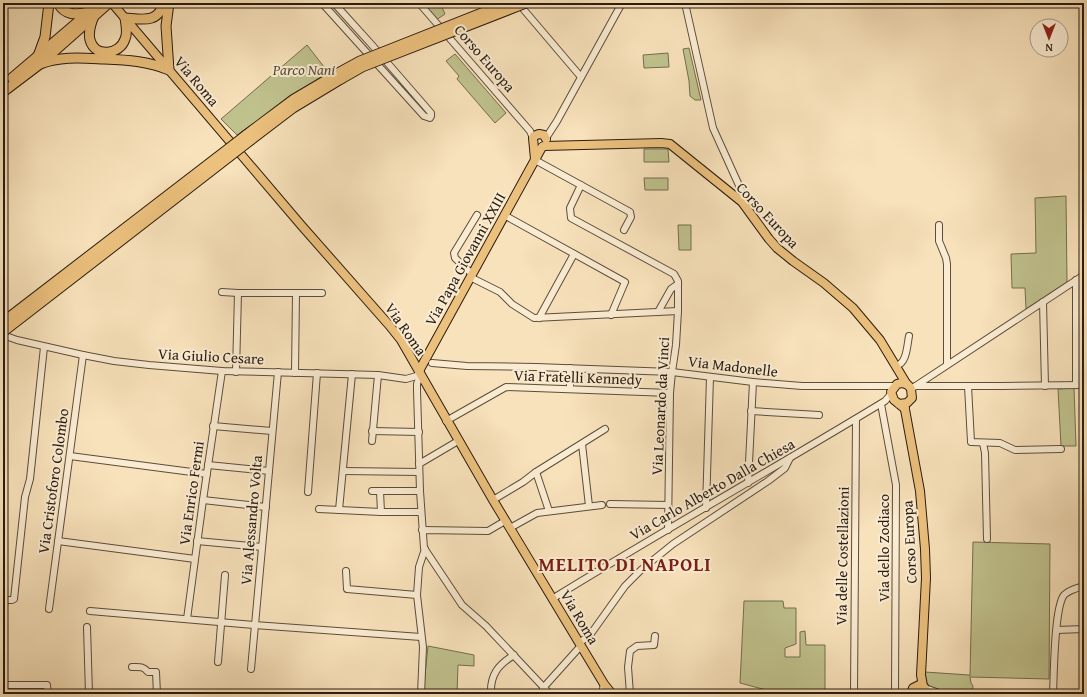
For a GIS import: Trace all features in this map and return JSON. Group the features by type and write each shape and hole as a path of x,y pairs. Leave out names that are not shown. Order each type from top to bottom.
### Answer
{"highway":[{"path":"38,61 45,37 49,3"},
{"path":"58,3 63,10 74,15 92,14"},
{"path":"92,14 90,40 96,49 108,53 118,50 126,38 127,30 125,18 150,19 157,16 163,3"},
{"path":"3,85 38,61 59,58 138,61 160,66 169,70 166,26 169,3"},
{"path":"3,322 248,137 340,76 360,60 507,3"},
{"path":"3,92 105,4"},
{"path":"340,76 525,7"},
{"path":"3,332 248,137"}],"main road":[{"path":"105,4 125,18"},
{"name":"Via Roma","path":"125,18 401,340 420,378 552,599 578,646 612,694"},
{"path":"535,160 539,139"},
{"name":"Corso Europa","path":"539,139 565,145 670,144 742,200 777,248 824,283 853,308 880,340 910,386"},
{"name":"Via Papa Giovanni XXIII","path":"420,378 471,276 535,160"},
{"name":"Corso Europa","path":"896,366 898,399 922,503 925,542 926,578 921,675 923,688 913,688 911,694"},
{"path":"899,383 910,386 912,398 907,402 898,399 899,383"}],"street":[{"path":"322,3 424,116 430,118 431,113 372,44 334,3"},
{"name":"Corso Europa","path":"419,3 539,139"},
{"path":"539,139 557,121 622,3"},
{"path":"685,3 713,128 740,187 742,200"},
{"path":"525,7 581,77"},
{"path":"535,160 631,213 631,218 624,230"},
{"path":"582,186 570,208 571,218 674,274 678,279 678,284 670,290 658,312"},
{"path":"730,192 737,192 740,187"},
{"path":"478,215 454,253 456,258 471,276 500,292 510,302 530,316 539,318 678,311"},
{"path":"504,215 625,282 626,284 611,315"},
{"path":"939,225 939,241 947,264 947,364"},
{"path":"539,318 574,254"},
{"path":"910,386 947,364 1084,275"},
{"path":"1076,280 1076,385"},
{"name":"Via Leonardo da Vinci","path":"668,530 670,393 676,345 678,284"},
{"path":"222,292 322,293"},
{"path":"236,372 238,293"},
{"path":"295,373 296,293"},
{"path":"1043,302 1045,386"},
{"name":"Via Giulio Cesare","path":"3,335 44,347 132,364 236,372 352,374 378,375 406,379 420,378"},
{"path":"896,366 899,366 904,360 909,336"},
{"path":"3,600 14,599 25,497 30,479 44,347"},
{"name":"Via Cristoforo Colombo","path":"49,610 83,355"},
{"name":"Via Madonelle","path":"432,363 467,366 672,372 753,382 802,386 898,399"},
{"path":"570,368 570,389"},
{"name":"Via Enrico Fermi","path":"187,619 202,500 222,371"},
{"name":"Via Alessandro Volta","path":"251,669 278,372"},
{"path":"308,492 317,373"},
{"path":"339,510 352,374"},
{"path":"372,441 378,375"},
{"path":"706,508 710,377"},
{"path":"420,378 417,394 419,472 422,530 425,551 462,605 486,626 550,694"},
{"path":"406,379 414,386 417,394"},
{"path":"748,483 753,382"},
{"path":"910,386 1084,385"},
{"path":"968,386 971,442 1000,443 1014,450 1061,449"},
{"name":"Via Fratelli Kennedy","path":"446,421 504,388 670,393"},
{"name":"Via Carlo Alberto Dalla Chiesa","path":"552,599 883,403 898,399"},
{"name":"Via dello Zodiaco","path":"883,403 896,485 895,694"},
{"path":"752,411 819,415"},
{"name":"Via delle Costellazioni","path":"854,694 856,419"},
{"path":"213,426 272,431"},
{"path":"493,500 605,429"},
{"path":"372,431 419,432"},
{"path":"419,464 458,441"},
{"path":"982,443 985,451 988,539"},
{"path":"582,444 589,506"},
{"path":"70,456 207,474"},
{"path":"541,686 590,635 625,586 642,569 674,544 768,481 785,468 790,458"},
{"path":"208,464 269,471"},
{"path":"343,471 419,472"},
{"path":"536,472 549,511"},
{"path":"372,491 420,491"},
{"path":"380,491 381,512"},
{"path":"202,500 266,507"},
{"path":"610,504 668,505"},
{"path":"422,530 488,531 537,513 602,505"},
{"path":"319,509 421,512"},
{"path":"58,541 195,559"},
{"path":"197,541 262,547"},
{"path":"421,694 423,646 418,594 419,567 425,551"},
{"path":"346,571 347,589 418,594"},
{"path":"218,662 225,576"},
{"path":"1053,694 1058,611 1063,597 1069,592 1084,586"},
{"path":"92,612 421,637"},
{"path":"87,627 89,694"},
{"path":"1057,630 1084,629"},
{"path":"630,694 628,667 630,651 637,646 654,645 655,636"},
{"path":"491,694 491,682 494,672 505,660 514,655"},
{"path":"132,667 143,667 148,672 156,672 157,694"},
{"path":"602,694 604,684"},
{"path":"8,685 47,685 48,694"},
{"path":"923,688 942,694"}],"green space":[{"path":"421,3 440,3 445,14 436,20"},
{"name":"Parco Nani","path":"307,45 328,72 237,135 221,119"},
{"path":"689,48 701,100 695,100 690,96 689,81 683,49"},
{"path":"668,53 669,67 644,68 643,55"},
{"path":"455,54 506,113 495,123 457,79 459,76 446,61"},
{"path":"644,149 668,149 669,162 644,162"},
{"path":"644,178 668,178 668,190 645,190"},
{"path":"1066,196 1067,282 1026,309 1025,288 1012,288 1011,254 1036,253 1035,198"},
{"path":"678,225 691,225 691,250 679,250"},
{"path":"1074,388 1076,446 1061,446 1058,389"},
{"path":"973,542 1050,544 1049,679 970,677 973,686 972,693 936,689 927,685 925,672 970,676"},
{"path":"744,601 783,601 784,608 796,608 796,644 785,648 785,657 800,657 800,632 805,631 806,645 825,645 825,694 781,694 740,683"},
{"path":"428,646 474,655 474,666 458,665 457,694 423,694"}],"district":[{"name":"MELITO DI NAPOLI","path":"625,564"}]}
